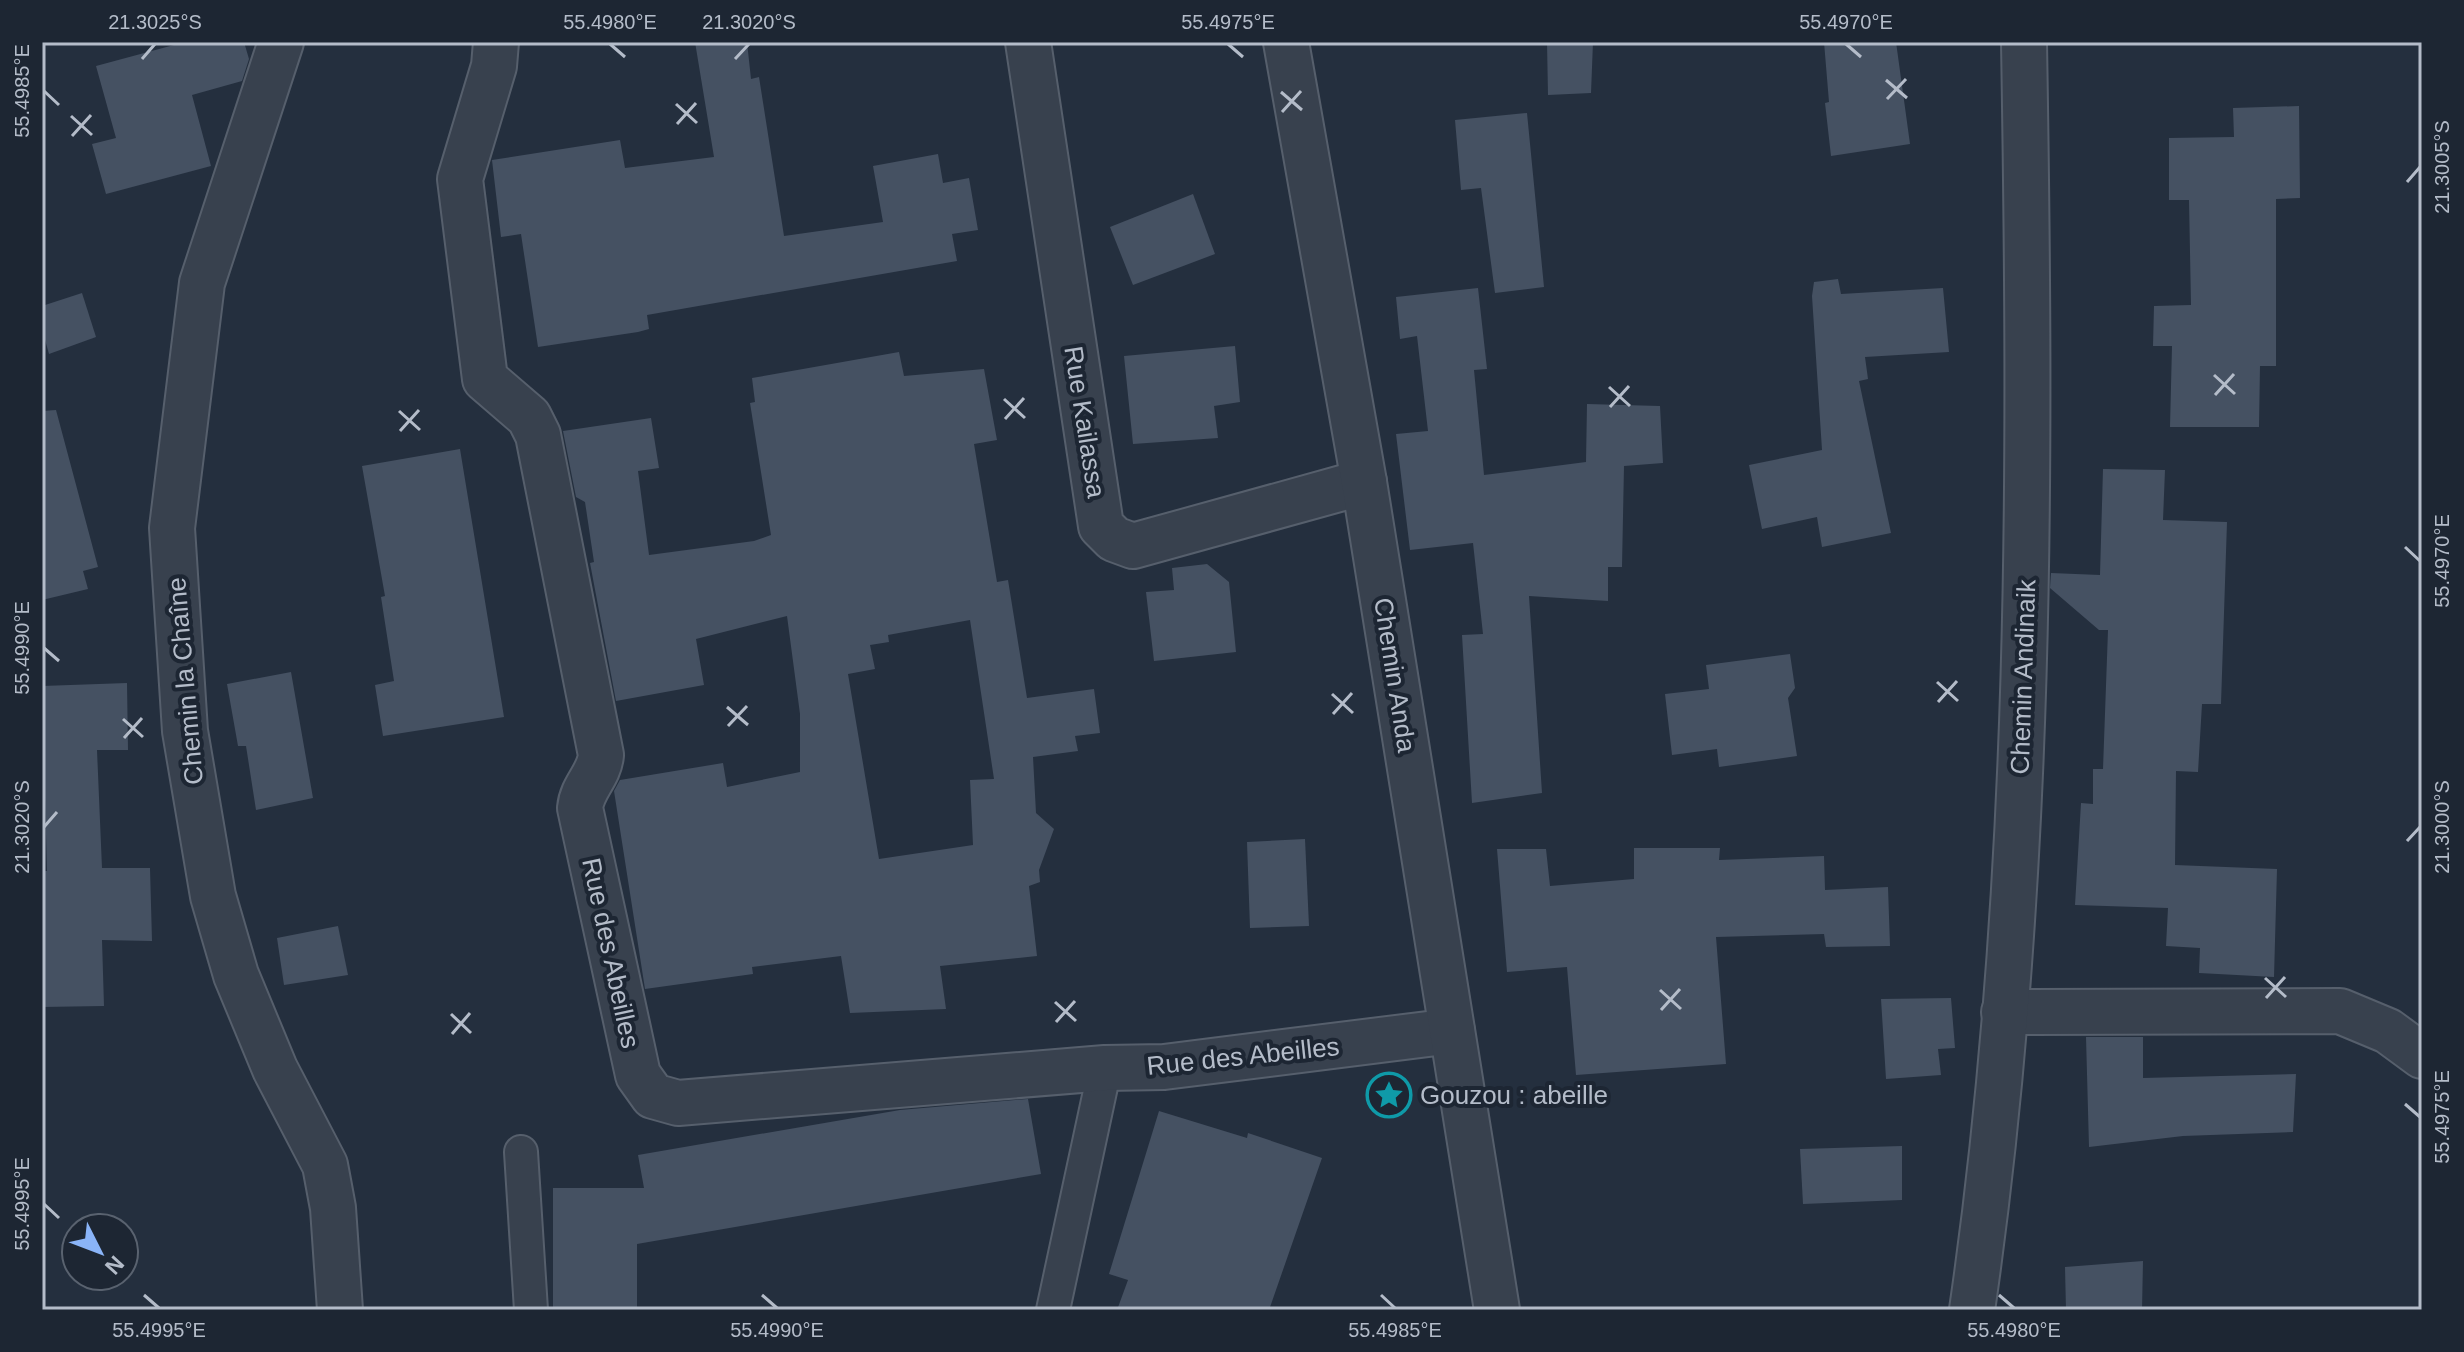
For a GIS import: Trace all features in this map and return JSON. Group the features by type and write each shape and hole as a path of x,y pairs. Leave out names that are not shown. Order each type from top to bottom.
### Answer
{"street":[{"name":"Chemin la Chaîne","path":"281,42 202,283 172,528 185,731 213,896 236,975 275,1069 325,1165 333,1208 340,1310"},
{"name":"Rue des Abeilles","path":"496,42 494,66 460,179 485,379 529,417 538,435 601,755 600,771 584,793 580,808 638,1075 653,1096 678,1103 1105,1068 1164,1067 1452,1031"},
{"name":"Rue Kailassa","path":"1028,42 1101,526 1114,539 1133,546 1364,482"},
{"name":"Chemin Anda","path":"1286,42 1364,482 1497,1310"},
{"name":"Chemin Andinaik","path":"1972,1310 1994,1160 2023,736 2027,463 2024,42"},
{"path":"2004,1012 2340,1011 2388,1031 2422,1056"}],"lane":[{"path":"1053,1310 1105,1068"},
{"path":"521,1152 531,1310"}],"building":[{"path":"185,42 244,42 249,59 242,81 192,95 211,166 106,194 92,144 116,138 96,66"},
{"path":"695,42 747,42 751,79 759,77 784,236 883,222 873,166 938,154 943,183 969,178 978,230 952,234 957,261 647,315 649,329 538,347 521,234 501,237 492,160 620,140 625,168 714,157"},
{"path":"1547,42 1593,42 1591,93 1548,95"},
{"path":"1824,42 1896,42 1910,144 1831,156 1825,103 1829,102"},
{"path":"2299,106 2300,198 2276,199 2276,366 2260,366 2259,427 2170,427 2172,346 2153,346 2154,306 2191,305 2189,200 2169,200 2169,138 2234,137 2233,108"},
{"path":"1527,113 1544,287 1495,293 1481,188 1461,190 1455,120"},
{"path":"1193,194 1215,254 1133,285 1110,227"},
{"path":"1838,279 1841,294 1943,288 1949,352 1865,357 1868,379 1859,381 1891,533 1822,547 1817,517 1762,529 1749,465 1822,450 1812,296 1814,282"},
{"path":"1478,288 1487,369 1474,370 1484,475 1586,462 1587,404 1660,406 1663,463 1624,466 1622,567 1608,567 1608,601 1529,596 1542,793 1472,803 1462,635 1483,634 1473,543 1410,550 1396,434 1428,431 1417,336 1400,339 1396,297"},
{"path":"82,293 96,337 49,354 42,329 42,306"},
{"path":"1235,346 1240,402 1214,406 1218,438 1133,444 1124,356"},
{"path":"899,352 904,376 984,369 997,440 974,444 997,582 1008,580 1027,698 1094,689 1100,733 1075,736 1078,751 1033,757 1036,813 1054,829 1039,870 1040,882 1029,886 1037,956 940,966 946,1009 850,1013 841,956 752,967 753,974 645,989 614,791 620,780 723,763 727,787 800,772 800,714 787,616 696,639 704,685 616,701 590,563 594,562 585,502 576,497 563,431 651,418 659,468 638,471 649,555 754,541 771,535 750,403 755,402 752,378","holes":["970,620 994,779 970,780 973,845 879,859 848,674 875,669 870,645 889,642 888,635"]},
{"path":"56,410 98,567 83,571 88,589 42,600 42,411"},
{"path":"460,449 504,717 383,736 375,685 394,681 381,597 385,596 362,466"},
{"path":"2103,469 2165,470 2163,520 2227,522 2221,704 2202,704 2198,772 2176,771 2175,865 2277,869 2274,977 2199,973 2200,948 2166,946 2168,908 2075,905 2081,803 2093,804 2093,769 2103,769 2108,630 2099,630 2050,588 2051,573 2100,575"},
{"path":"1207,564 1229,582 1236,652 1154,661 1146,592 1174,590 1172,568"},
{"path":"1790,654 1795,688 1788,698 1797,756 1719,767 1717,749 1672,755 1665,694 1709,689 1706,665"},
{"path":"291,672 313,798 256,810 246,746 238,746 227,684"},
{"path":"127,683 128,750 97,750 102,868 150,868 152,941 102,940 104,1006 42,1007 42,871 47,871 42,686"},
{"path":"1305,839 1309,926 1250,928 1247,842"},
{"path":"1634,848 1720,848 1719,860 1824,856 1825,890 1888,887 1890,946 1826,947 1824,934 1716,937 1726,1064 1576,1075 1567,967 1507,972 1497,849 1546,849 1550,886 1634,879"},
{"path":"338,926 348,975 284,985 277,938"},
{"path":"1951,998 1955,1048 1938,1049 1941,1075 1886,1079 1881,999"},
{"path":"2086,1037 2143,1037 2143,1078 2296,1074 2293,1132 2183,1136 2089,1147"},
{"path":"1028,1099 1041,1174 637,1244 637,1310 553,1310 553,1188 644,1188 638,1155 900,1110"},
{"path":"1159,1111 1247,1138 1248,1133 1322,1158 1269,1310 1117,1310 1128,1280 1109,1274"},
{"path":"1902,1146 1902,1200 1803,1204 1800,1149"},
{"path":"2143,1261 2142,1310 2066,1310 2065,1267"}],"place":[{"name":"Gouzou : abeille","path":"1389,1095"}]}
